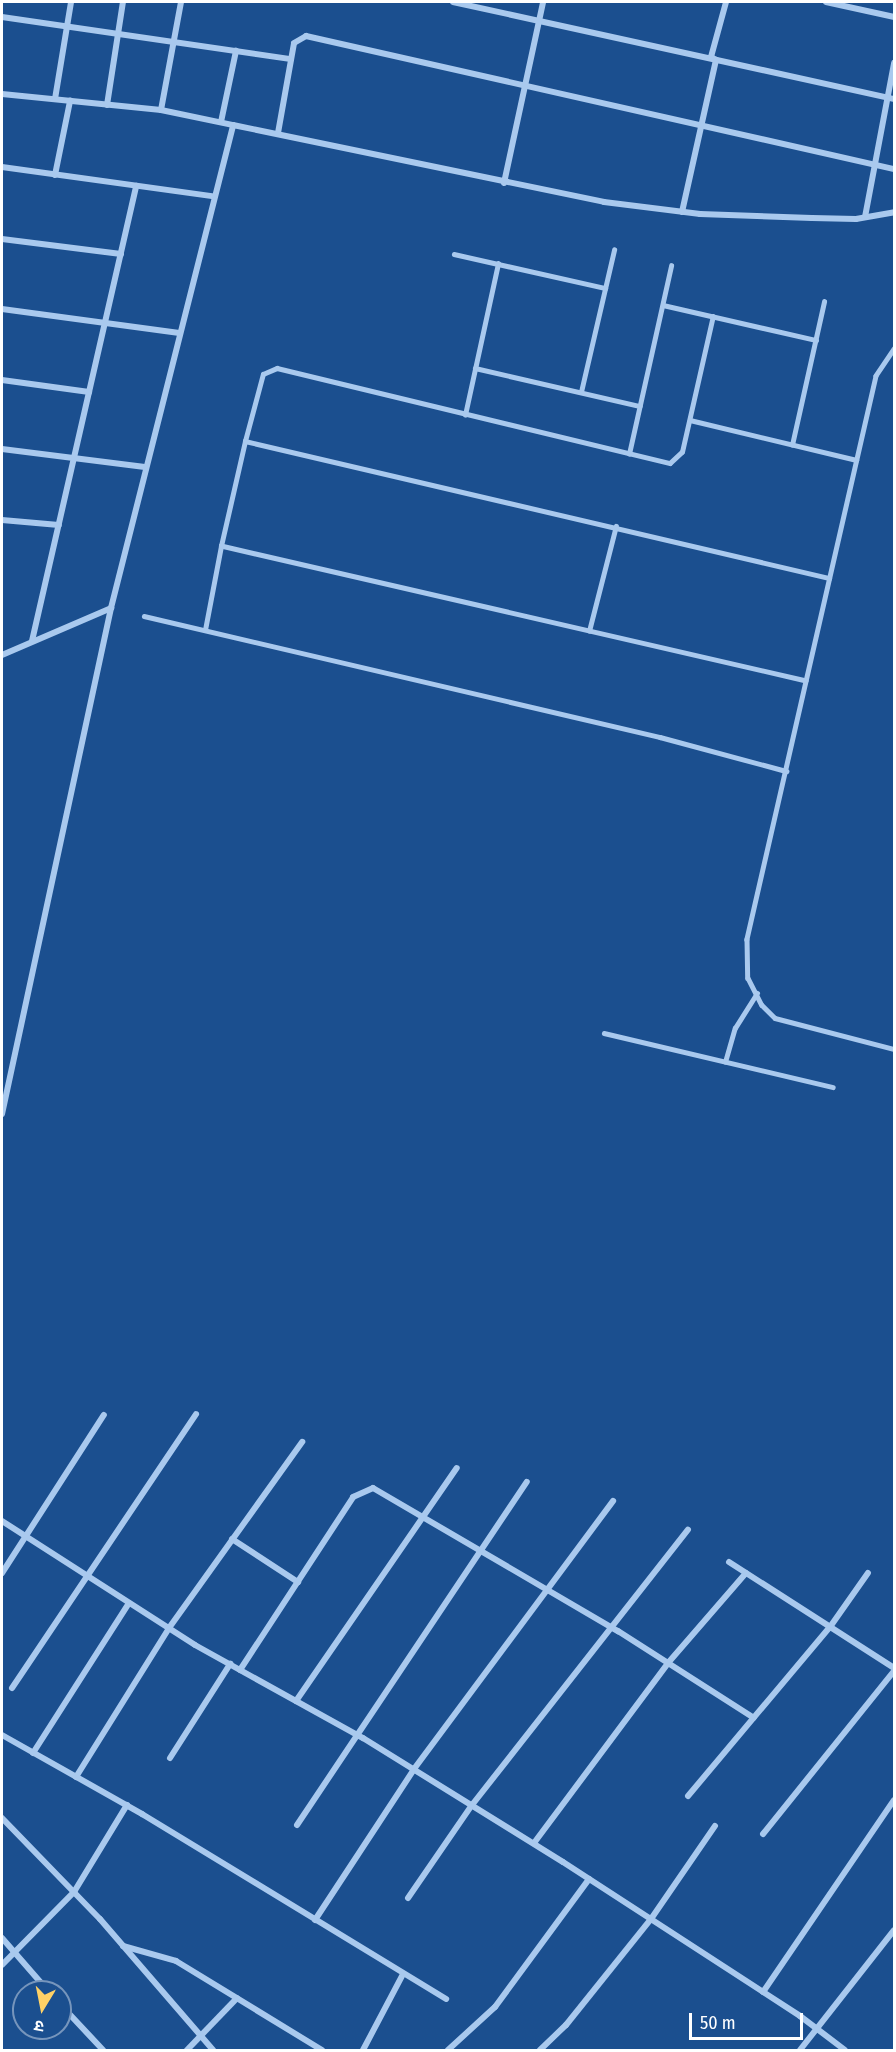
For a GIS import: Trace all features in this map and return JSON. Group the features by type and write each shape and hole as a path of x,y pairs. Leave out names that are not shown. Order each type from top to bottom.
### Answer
{"street":[{"path":"55,99 69,28 71,2"},
{"path":"107,105 123,2"},
{"path":"161,110 181,2"},
{"path":"453,2 891,99"},
{"path":"504,183 543,2"},
{"path":"716,60 711,57 726,2"},
{"path":"826,2 894,17"},
{"path":"2,17 291,59"},
{"path":"278,133 294,43 306,36 894,169"},
{"path":"221,122 236,51"},
{"path":"682,212 716,60"},
{"path":"865,217 874,164 891,99 894,63"},
{"path":"2,94 161,110 604,202 682,212 865,217 894,212"},
{"path":"55,175 70,100"},
{"path":"2,1114 111,608 213,196 234,125"},
{"path":"2,169 213,196"},
{"path":"32,641 136,186"},
{"path":"2,239 121,254"},
{"path":"2,309 179,333"},
{"path":"2,380 89,392"},
{"path":"2,449 146,467"},
{"path":"2,520 59,525"},
{"path":"2,655 111,608"},
{"path":"12,1688 90,1577 196,1414"},
{"path":"2,1573 104,1415"},
{"path":"76,1777 169,1628 302,1443"},
{"path":"296,1701 457,1468"},
{"path":"297,1825 355,1734 483,1552 527,1482"},
{"path":"240,1670 359,1491 379,1491 613,1628 754,1718"},
{"path":"315,1920 414,1769 613,1501"},
{"path":"2,1521 169,1628 355,1734 472,1805 763,1992 845,2050"},
{"path":"408,1898 472,1805 688,1530"},
{"path":"232,1539 298,1582"},
{"path":"729,1562 894,1669 764,1834"},
{"path":"534,1844 668,1663 746,1573"},
{"path":"688,1796 830,1627 868,1573"},
{"path":"33,1753 129,1603"},
{"path":"170,1758 230,1664"},
{"path":"2,1735 127,1805 446,1999"},
{"path":"763,1992 894,1800"},
{"path":"2,1965 74,1892 127,1805"},
{"path":"2,1818 74,1892 213,2050"},
{"path":"540,2050 566,2025 651,1919 715,1826"},
{"path":"448,2050 495,2007 589,1879"},
{"path":"800,2050 894,1930"},
{"path":"2,1938 39,1980"},
{"path":"123,1946 176,1961 322,2050"},
{"path":"363,2050 404,1974"},
{"path":"188,2050 237,1998"},
{"path":"72,2017 103,2050"}],"lane":[{"path":"581,392 614,250"},
{"path":"454,254 605,288"},
{"path":"465,415 498,264"},
{"path":"629,454 671,266"},
{"path":"792,444 824,302"},
{"path":"663,305 816,340"},
{"path":"205,630 221,546 258,387 269,368 670,463 677,460 690,420 712,316"},
{"path":"894,349 876,376 747,939 748,978 775,1018 894,1049"},
{"path":"476,368 640,406"},
{"path":"690,420 856,460"},
{"path":"245,441 616,526 830,578"},
{"path":"589,631 616,526"},
{"path":"221,546 806,681"},
{"path":"144,616 649,734 786,771"},
{"path":"725,1062 735,1028 757,993"},
{"path":"604,1033 833,1087"}]}
